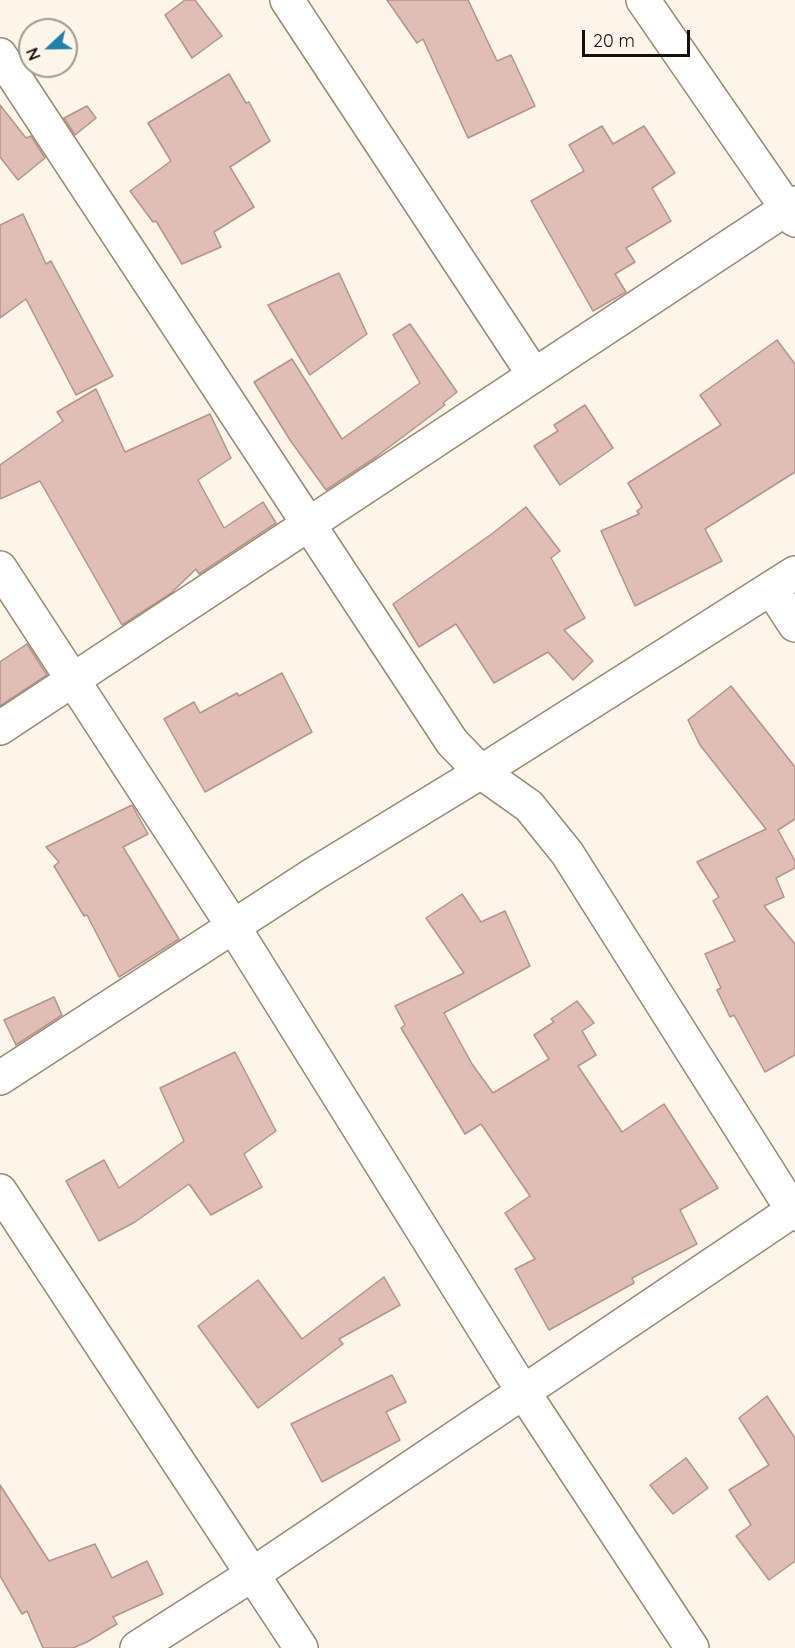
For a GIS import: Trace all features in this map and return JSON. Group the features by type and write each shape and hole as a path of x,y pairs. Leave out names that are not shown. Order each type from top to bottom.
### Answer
{"street":[{"path":"287,0 534,375"},
{"path":"0,728 534,375 793,210 643,0"},
{"path":"0,55 307,525 452,742 481,772 529,806 567,853 794,1212 253,1574 137,1648"},
{"path":"0,568 233,926 524,1393 692,1648"},
{"path":"0,1078 233,926 783,581 795,626"},
{"path":"0,1191 301,1648"}],"building":[{"path":"185,0 195,0 222,36 192,58 165,15"},
{"path":"387,0 468,0 497,61 511,55 535,106 468,138 423,39 417,43"},
{"path":"229,74 246,103 249,102 270,141 230,167 254,207 214,232 221,247 182,264 156,221 153,222 130,191 171,161 148,123"},
{"path":"0,105 26,138 31,136 45,158 18,180 0,157"},
{"path":"87,106 96,118 75,135 64,118"},
{"path":"602,126 613,144 644,126 675,173 652,188 671,221 626,248 635,262 615,274 626,292 593,311 531,201 584,171 569,145"},
{"path":"23,214 46,264 51,261 113,376 76,395 26,299 0,318 0,225"},
{"path":"339,273 367,334 310,375 268,305"},
{"path":"410,324 457,392 443,403 445,405 376,457 326,490 290,440 254,382 292,359 342,439 420,383 393,335"},
{"path":"777,340 795,364 795,472 705,529 722,561 635,606 601,531 639,514 637,511 642,507 628,483 721,425 700,395"},
{"path":"96,389 125,452 210,414 231,458 198,480 224,528 263,502 276,523 199,574 196,569 170,594 122,625 40,481 0,499 0,465 63,421 57,412"},
{"path":"585,405 613,448 560,485 534,446 558,431 554,425"},
{"path":"526,507 560,551 551,558 585,618 564,630 593,661 573,680 548,652 494,683 456,624 419,647 393,604"},
{"path":"27,644 47,675 0,706 0,662"},
{"path":"282,673 312,732 205,792 164,719 194,702 200,713 237,693 239,696"},
{"path":"731,686 795,767 795,819 778,830 795,861 795,868 776,878 784,897 764,906 795,944 795,1055 765,1072 734,1015 730,1017 717,990 721,988 705,954 735,941 713,901 719,897 697,862 766,829 700,745 688,720"},
{"path":"132,805 148,834 123,847 179,939 119,977 87,915 84,916 54,866 59,862 46,847"},
{"path":"462,894 481,922 505,911 530,966 444,1013 472,1064 493,1093 549,1059 534,1035 554,1022 551,1019 577,1001 594,1023 582,1031 596,1055 578,1066 622,1132 664,1104 718,1188 680,1210 697,1244 632,1278 634,1283 549,1330 515,1269 535,1259 505,1213 530,1196 481,1124 465,1134 401,1028 405,1025 395,1006 464,973 426,918"},
{"path":"54,997 62,1015 16,1045 4,1020"},
{"path":"235,1052 276,1131 244,1154 262,1187 211,1215 189,1184 135,1222 99,1241 66,1181 104,1160 119,1188 184,1141 160,1088"},
{"path":"384,1277 400,1305 339,1339 343,1344 258,1408 198,1326 258,1280 302,1339"},
{"path":"392,1375 406,1402 386,1412 400,1440 322,1482 291,1424"},
{"path":"767,1396 795,1438 795,1561 769,1580 736,1536 751,1525 729,1490 769,1465 739,1418"},
{"path":"686,1458 708,1488 673,1514 650,1485"},
{"path":"0,1485 49,1561 95,1544 112,1578 147,1561 163,1594 113,1617 117,1624 87,1642 73,1648 43,1648 27,1611 22,1614 0,1576"}]}
